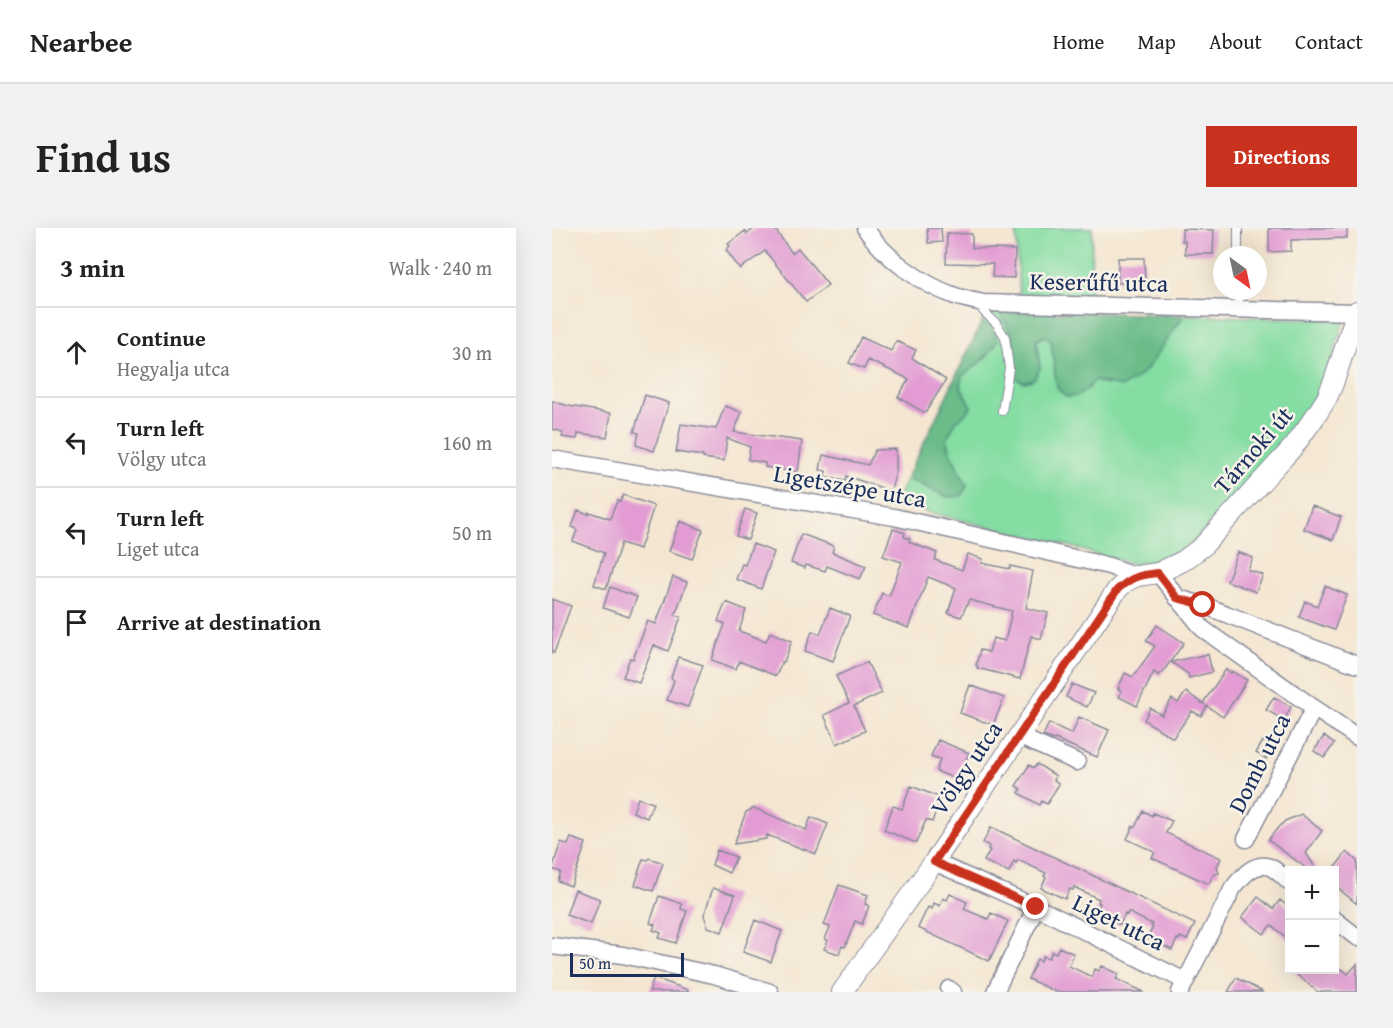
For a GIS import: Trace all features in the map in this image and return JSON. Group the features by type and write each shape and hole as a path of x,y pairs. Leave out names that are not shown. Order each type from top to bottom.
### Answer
{"street":[{"name":"Keserűfű utca","path":"865,228 890,257 934,288 957,297 983,303 1357,312"},
{"name":"Tárnoki út","path":"1137,576 1158,573 1183,561 1202,547 1294,446 1327,398 1357,312"},
{"name":"Ligetszépe utca","path":"552,459 894,517 1109,566 1137,576"},
{"path":"1158,573 1203,629 1357,736"},
{"name":"Völgy utca","path":"842,992 934,862 1117,590 1125,582 1137,576"},
{"path":"1177,598 1203,605 1357,665"},
{"name":"Domb utca","path":"1246,839 1314,708"},
{"path":"1018,735 1077,762"},
{"name":"Liget utca","path":"934,862 1036,907 1183,986"},
{"path":"1183,986 1233,888 1243,876 1255,867 1266,866 1285,879"},
{"path":"994,992 1036,907"},
{"path":"1336,920 1357,937"},
{"path":"552,946 623,955 714,975 770,992"}],"lane":[{"path":"1238,228 1238,246"},
{"path":"1239,300 1239,309"},
{"path":"983,303 983,311 997,324 1005,337 1009,368 1002,411"}],"green space":[{"path":"1016,228 1092,228 1089,297 1019,296"},
{"path":"993,310 999,311 1013,336 1014,376 1040,368 1036,340 1044,336 1051,341 1057,388 1094,381 1106,385 1161,349 1184,315 1341,320 1343,324 1324,383 1299,428 1194,541 1177,554 1159,561 1135,564 895,504 907,478 948,497 967,486 951,454 947,438 956,421 971,407 960,385 962,376 973,368 994,331 982,322"},
{"path":"999,311 1184,315 1147,369 1137,378 1122,387 1094,381 1082,393 1066,397 1057,388 1051,341 1044,336 1036,340 1040,368 1034,379 1024,382 1013,376 1013,336"},
{"path":"982,322 994,331 998,340 982,360 962,376 960,385 971,407 956,421 947,438 951,454 967,486 961,496 948,497 907,478"}],"building":[{"path":"755,228 774,228 792,253 798,248 828,285 806,302 765,251 740,269 726,250 730,246 728,244 745,231 747,234"},
{"path":"927,228 941,228 942,242 928,243"},
{"path":"1269,228 1347,228 1347,238 1291,240 1291,251 1269,252"},
{"path":"1182,229 1214,230 1213,254 1185,254 1185,241 1182,241"},
{"path":"947,233 972,234 972,248 1015,250 1014,278 992,277 993,264 946,263"},
{"path":"1118,258 1144,258 1145,282 1118,283"},
{"path":"861,337 891,351 896,341 916,350 912,358 946,380 925,413 898,397 909,379 868,360 864,369 849,363"},
{"path":"645,395 669,403 654,451 636,445 639,433 634,432"},
{"path":"552,401 611,413 607,437 578,433 577,439 562,437 563,432 552,429"},
{"path":"725,406 742,412 734,432 802,441 798,472 765,467 765,463 748,460 750,447 727,438 724,461 676,452 681,424 716,429"},
{"path":"896,449 896,471 891,491 846,476 845,481 825,477 826,471 820,470 823,455 868,465 875,450"},
{"path":"623,495 654,506 640,549 621,543 606,589 594,585 604,553 573,541 577,530 572,527 578,510 610,519 617,501 620,502"},
{"path":"1312,506 1341,517 1333,540 1304,529"},
{"path":"745,509 757,513 748,540 736,536"},
{"path":"680,521 703,530 692,559 669,551"},
{"path":"893,529 905,533 904,537 910,539 909,542 937,553 935,560 962,570 968,554 983,559 982,563 1033,571 1026,608 1048,613 1041,639 1031,636 1020,679 977,668 976,665 980,650 989,652 993,638 1005,641 1012,611 969,600 961,617 948,613 956,588 928,577 909,628 873,615 882,593 889,596 902,562 883,556"},
{"path":"801,534 834,546 832,552 866,566 860,579 827,566 825,571 791,563"},
{"path":"753,544 774,552 761,589 736,579 742,564 745,565"},
{"path":"1238,552 1253,558 1248,570 1263,575 1256,592 1227,581"},
{"path":"673,577 687,582 675,615 681,617 668,651 654,645 639,683 623,677 648,621 656,624"},
{"path":"1325,586 1347,595 1334,630 1299,617 1305,601 1317,606"},
{"path":"610,587 637,597 629,617 603,608"},
{"path":"552,599 571,606 554,653 552,653"},
{"path":"726,602 746,610 739,631 766,641 770,632 792,641 776,676 739,661 736,669 712,660 725,624 718,621"},
{"path":"830,608 850,616 833,661 805,651 812,631 820,634"},
{"path":"1157,625 1184,643 1159,676 1154,672 1137,706 1119,697 1122,691 1118,689 1125,673 1133,677 1155,646 1146,641"},
{"path":"1208,654 1212,672 1189,678 1188,674 1171,662"},
{"path":"678,657 703,665 688,707 667,700 674,680 671,678"},
{"path":"867,662 882,693 854,706 865,731 837,744 824,715 849,703 836,676"},
{"path":"1226,669 1247,680 1223,717 1207,706 1201,716 1192,711 1173,738 1144,720 1150,708 1162,715 1172,699 1178,703 1186,692 1205,705 1203,703"},
{"path":"1072,684 1094,693 1087,707 1066,697"},
{"path":"970,685 1004,698 993,725 960,713"},
{"path":"1274,697 1291,707 1284,720 1266,710"},
{"path":"1079,717 1109,730 1097,757 1043,736 1049,723 1072,734"},
{"path":"1324,736 1334,744 1324,758 1314,751"},
{"path":"938,740 969,753 963,766 966,767 961,781 936,771 940,759 931,756"},
{"path":"1263,741 1273,747 1266,759 1256,753"},
{"path":"1037,764 1056,776 1054,780 1059,784 1047,804 1041,801 1039,805 1019,793 1021,789 1016,786 1029,765 1034,768"},
{"path":"911,786 941,798 932,822 926,820 916,843 884,830 893,806 902,809"},
{"path":"638,798 653,803 647,818 633,812"},
{"path":"754,808 806,830 811,817 828,824 816,854 767,835 766,839 734,844 746,812"},
{"path":"1143,811 1172,821 1166,833 1221,858 1217,867 1219,873 1213,875 1209,884 1152,858 1155,852 1127,839"},
{"path":"1301,814 1322,831 1306,853 1314,866 1304,866 1268,840 1285,821"},
{"path":"991,827 1195,924 1187,940 1180,937 1179,940 1177,939 1172,950 1147,938 1153,927 1152,924 1128,912 1120,925 1095,914 1100,903 1099,899 1074,887 1073,890 1070,889 1065,899 1041,888 1046,873 1018,860 1016,863 1014,861 1009,872 984,861 990,850 989,846 983,843"},
{"path":"571,838 586,843 571,886 558,881 561,872 552,869 561,842 568,845"},
{"path":"717,850 736,857 729,873 712,865"},
{"path":"1347,852 1357,861 1357,904 1339,889 1339,866 1336,866"},
{"path":"649,858 663,863 653,891 635,885 643,859"},
{"path":"839,885 868,895 865,904 869,906 862,924 855,921 845,947 842,946 839,954 824,949 830,927 824,925"},
{"path":"713,888 735,895 722,932 708,927 704,915"},
{"path":"575,890 600,899 591,924 566,915"},
{"path":"950,894 967,902 964,909 988,919 991,913 1008,921 989,961 918,928 928,907 932,909 934,903 940,906 943,898 947,900"},
{"path":"659,896 682,904 681,909 687,911 676,943 659,938 661,933 653,930 655,925 650,923"},
{"path":"1258,897 1273,909 1280,900 1285,904 1285,937 1271,925 1264,934 1242,917"},
{"path":"755,920 782,931 771,962 743,952"},
{"path":"1059,947 1074,954 1069,966 1092,977 1095,969 1099,971 1102,966 1119,974 1116,979 1144,992 1057,992 1028,979 1037,959 1041,961 1043,956 1049,958 1052,951 1056,953"},
{"path":"1357,964 1357,992 1318,992 1296,974 1339,974 1339,969 1342,969 1348,974"},
{"path":"654,978 688,990 688,992 649,992"},
{"path":"1236,978 1263,992 1228,992"}],"route":[{"path":"1036,907 934,862 1117,590 1125,582 1137,576 1158,573 1177,598 1203,605"}]}
